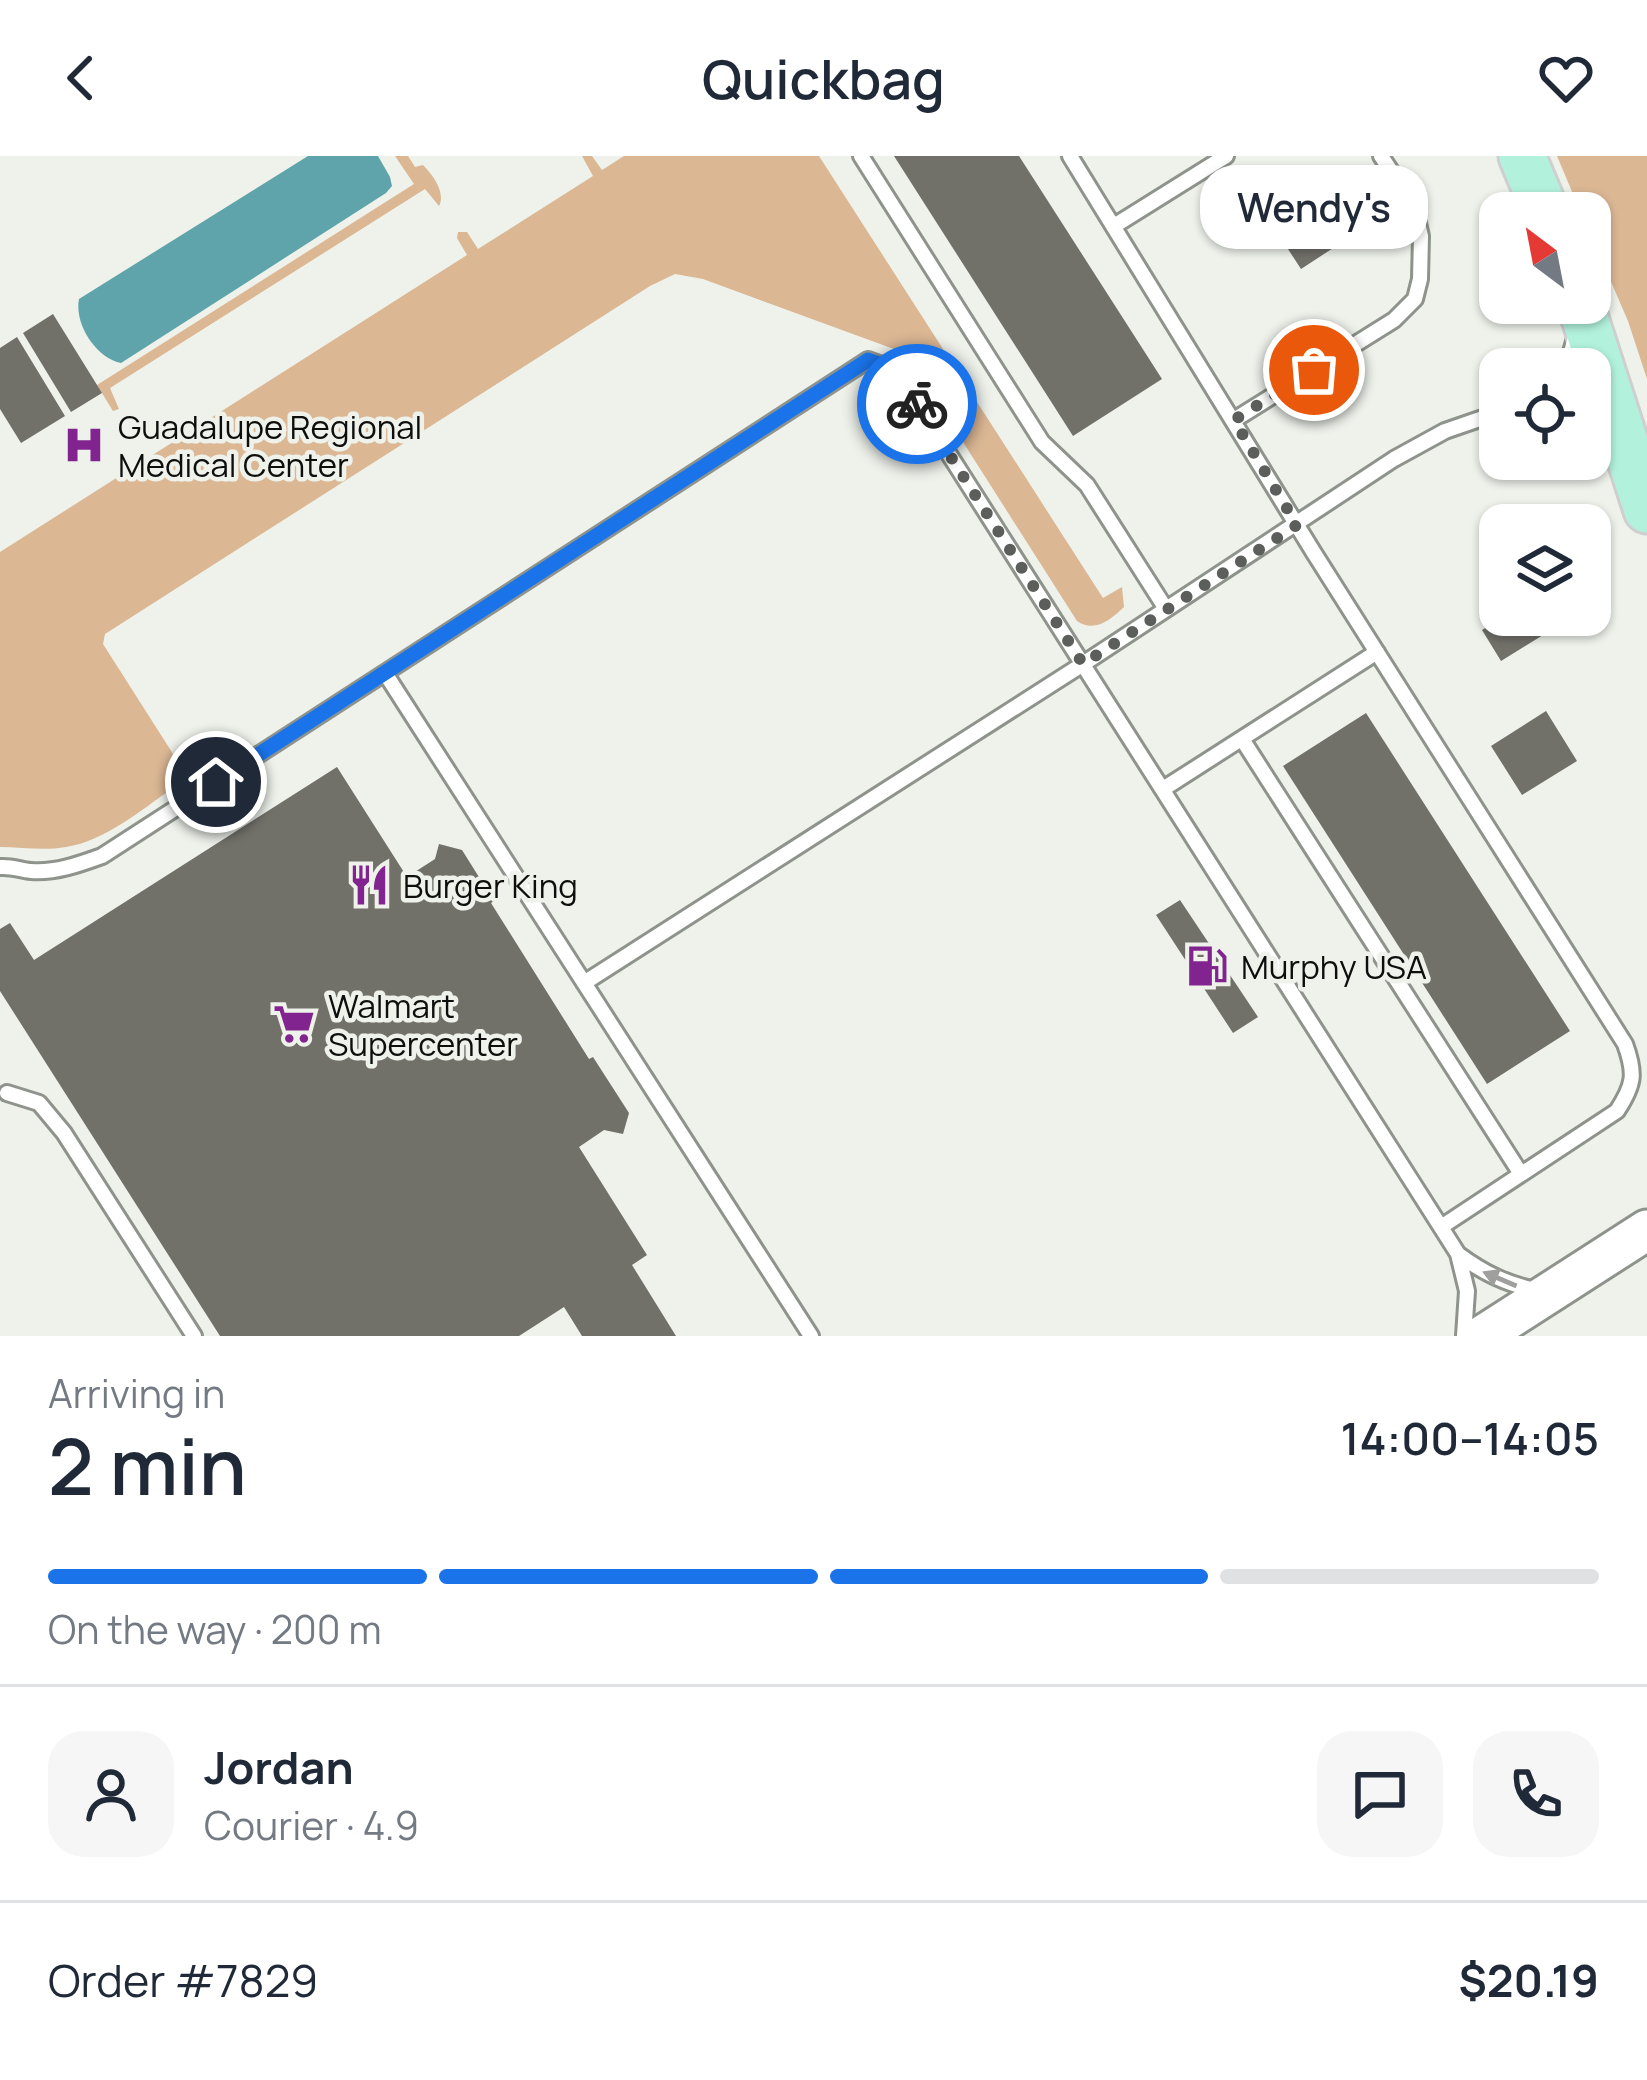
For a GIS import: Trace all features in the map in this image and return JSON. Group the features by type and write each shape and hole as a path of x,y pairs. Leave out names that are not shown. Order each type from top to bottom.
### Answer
{"main road":[{"path":"1522,156 1537,192"},
{"path":"1585,324 1616,443 1647,511"},
{"path":"1482,1336 1647,1230"},
{"path":"1592,1265 1647,1261"}],"lane":[{"path":"861,156 1042,442 1087,485 1166,609"},
{"path":"1070,156 1625,1044 1633,1065 1631,1090 1617,1111 1441,1227"},
{"path":"1114,226 1226,156"},
{"path":"1234,420 1394,320 1415,299 1422,258 1419,220 1381,156"},
{"path":"0,867 53,870 102,856 868,360 899,376 1458,1254 1467,1291 1464,1336"},
{"path":"584,983 1423,441 1479,420"},
{"path":"1163,790 1377,652"},
{"path":"385,673 811,1336"},
{"path":"1242,739 1521,1174"},
{"path":"7,1093 39,1103 64,1132 194,1336"},
{"path":"1458,1254 1486,1275 1547,1293"}],"shaded area":[{"path":"395,156 408,156 415,167 427,169 440,190 439,206 425,189 110,388 119,409 113,411 97,385 414,184"},
{"path":"582,156 592,156 602,170 624,156 819,156 1103,598 1122,587 1124,607 1096,625 1077,621 902,352 703,279 675,274 105,634 103,644 175,757 180,776 173,788 122,823 80,844 0,847 0,552 467,255 458,232 467,232 478,249 593,176"},
{"path":"1557,156 1647,156 1647,379 1611,282 1611,192 1572,192"}],"water":[{"path":"308,156 378,156 392,186 121,363 95,347 80,319 79,299"}],"building":[{"path":"894,156 1019,156 1162,379 1073,436"},
{"path":"1364,168 1388,204 1366,219 1370,224 1301,269 1286,246 1300,238 1289,221 1329,200 1325,194"},
{"path":"53,314 102,393 71,412 23,333"},
{"path":"17,337 65,416 21,443 0,409 0,348"},
{"path":"1486,636 1542,636 1501,661"},
{"path":"1546,711 1577,761 1522,795 1491,746"},
{"path":"1366,713 1570,1031 1487,1084 1283,766"},
{"name":"Walmart Supercenter","path":"337,767 407,877 435,859 439,844 462,850 589,1059 593,1057 629,1113 623,1134 604,1130 579,1147 647,1255 632,1265 676,1336 582,1336 564,1307 519,1336 220,1336 0,991 0,929 10,923 34,960"},
{"name":"Murphy USA","path":"1180,900 1258,1017 1233,1033 1156,915"}],"way so far":[{"path":"917,404 1083,664 1297,525 1234,420 1314,370"}],"place":[{"name":"Wendy's","path":"1314,370"},
{"name":"Guadalupe Regional Medical Center","path":"84,445"},
{"name":"Burger King","path":"369,885"},
{"name":"Murphy USA","path":"1207,966"},
{"name":"Walmart Supercenter","path":"294,1024"}],"route":[{"path":"216,782 868,360 899,376 917,404"}]}
